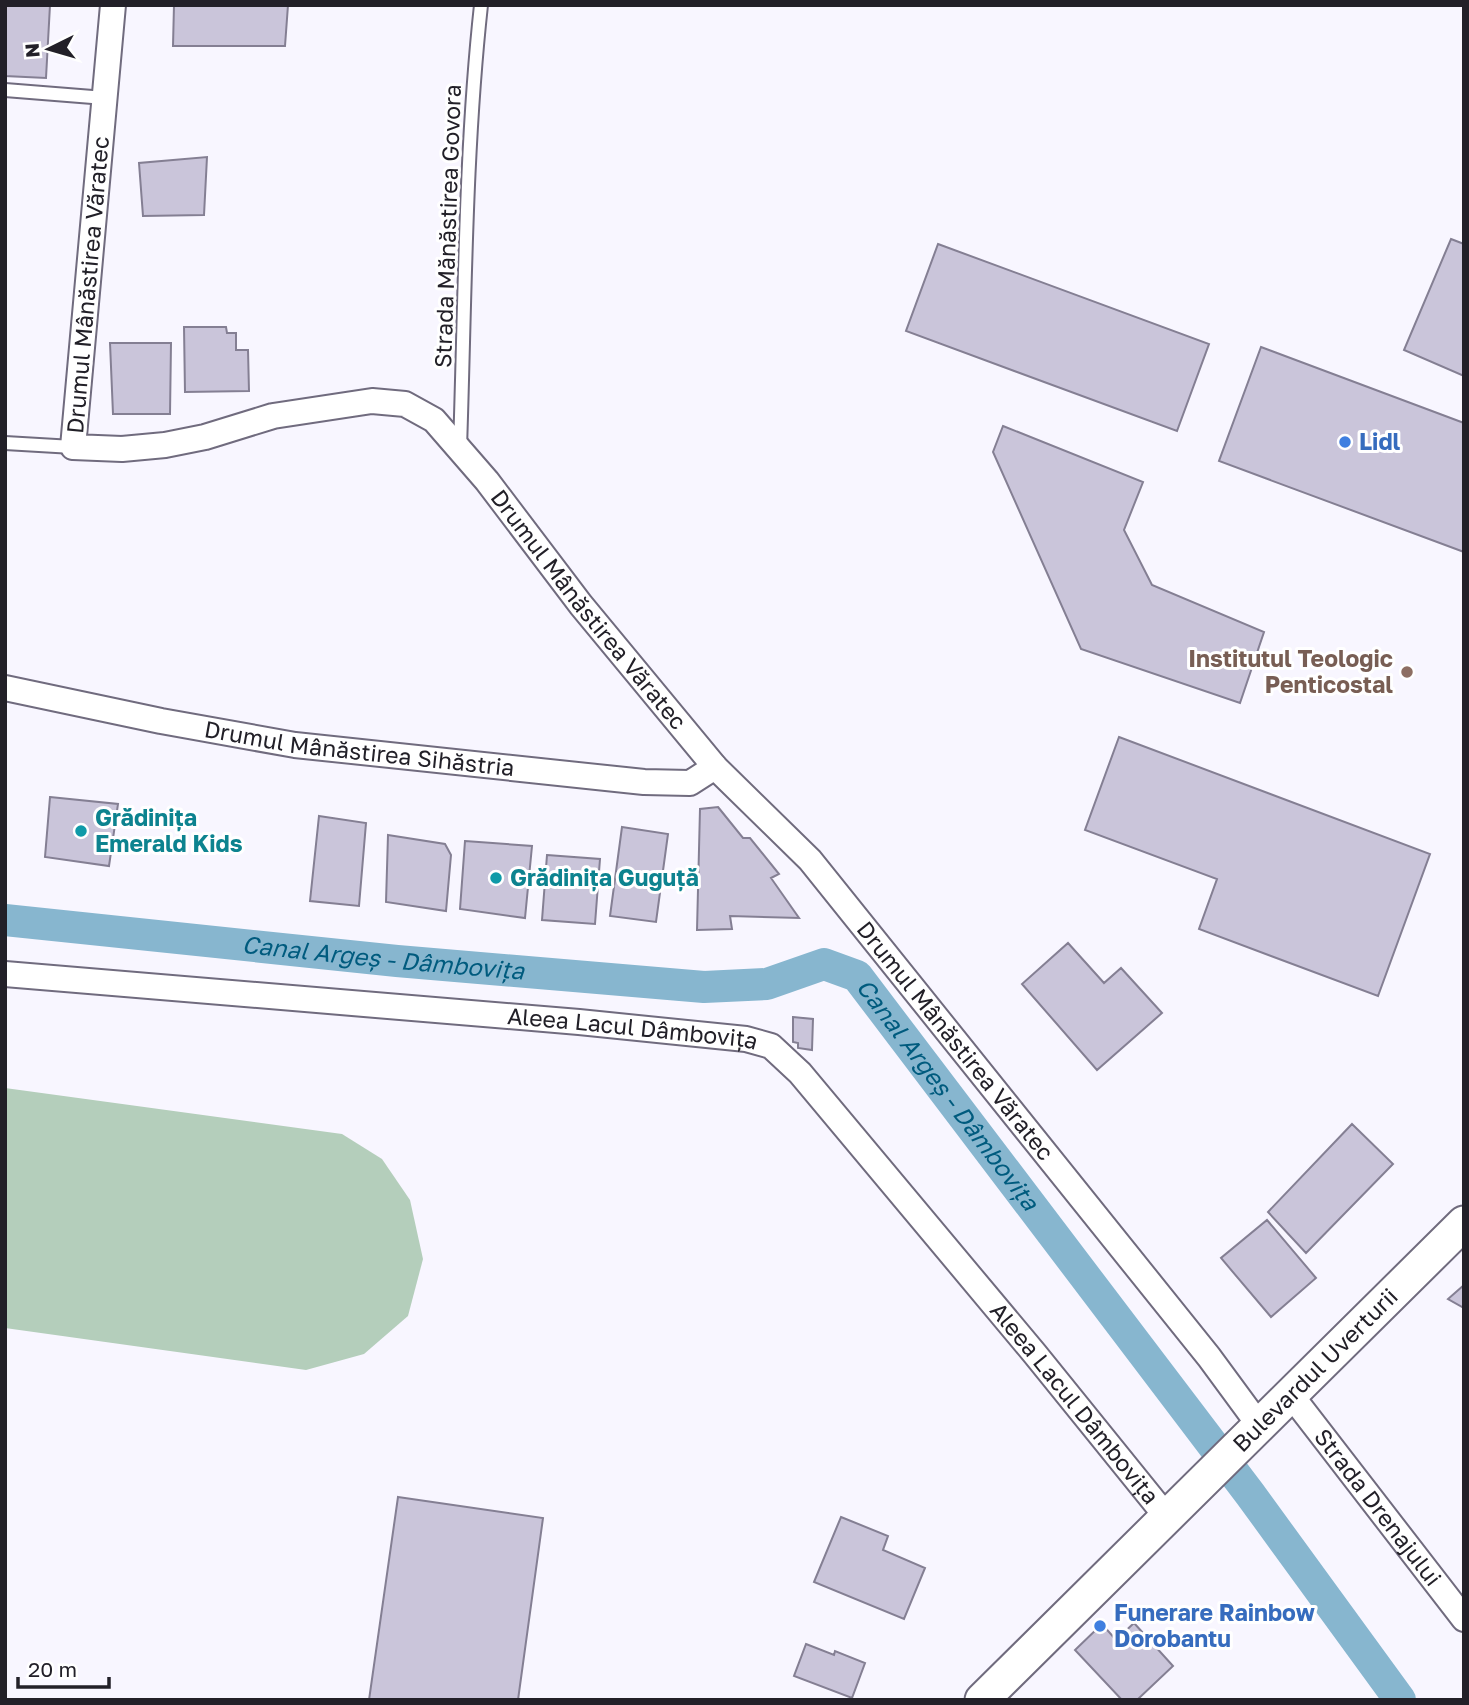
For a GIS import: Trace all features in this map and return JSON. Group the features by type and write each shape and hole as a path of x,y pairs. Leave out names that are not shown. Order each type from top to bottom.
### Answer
{"main road":[{"name":"Bulevardul Uverturii","path":"982,1700 1464,1223"}],"street":[{"name":"Drumul Mânăstirea Văratec","path":"113,5 73,447 122,449 165,445 205,437 273,416 372,401 405,404 434,420 460,448 581,605 715,767 810,860 1200,1347 1259,1425"},
{"name":"Drumul Mânăstirea Sihăstria","path":"5,688 161,721 295,745 644,782 690,783 715,767"},
{"name":"Aleea Lacul Dâmbovița","path":"5,974 579,1022 746,1039 771,1046 800,1073 1035,1354 1166,1516"},
{"name":"Strada Drenajului","path":"1291,1395 1464,1619"}],"lane":[{"name":"Strada Mănăstirea Govora","path":"460,448 466,227 481,5"},
{"path":"5,90 105,97"},
{"path":"5,443 73,447"}],"green space":[{"path":"5,1088 342,1134 382,1159 410,1200 423,1259 408,1316 364,1354 306,1370 5,1328"}],"building":[{"path":"5,5 50,5 46,78 5,76"},
{"path":"174,5 288,5 285,46 173,46"},
{"path":"207,157 204,215 143,216 139,163"},
{"path":"1451,239 1464,244 1464,376 1404,350"},
{"path":"938,244 1209,344 1177,431 906,331"},
{"path":"184,327 226,327 227,333 236,333 236,350 248,350 249,391 185,392"},
{"path":"110,343 171,343 170,414 113,414"},
{"name":"Lidl","path":"1261,347 1464,423 1464,552 1219,461"},
{"path":"1003,426 1143,482 1124,530 1152,585 1264,632 1240,703 1081,649 993,452"},
{"path":"1119,737 1430,854 1378,996 1199,929 1217,879 1085,830"},
{"name":"Grădinița Emerald Kids","path":"50,797 118,804 109,866 45,857"},
{"path":"718,807 743,838 750,838 779,874 771,878 799,918 730,916 732,929 697,930 700,809"},
{"path":"319,816 366,823 359,906 310,901"},
{"path":"622,827 668,834 656,922 610,916"},
{"path":"388,835 445,844 451,855 446,911 386,902"},
{"name":"Grădinița Guguță","path":"465,841 532,846 525,918 460,909"},
{"path":"547,855 600,859 595,924 542,920"},
{"path":"1068,943 1104,983 1121,968 1162,1013 1097,1070 1022,984"},
{"path":"793,1017 813,1019 812,1050 798,1048 798,1043 793,1042"},
{"path":"1352,1124 1393,1164 1306,1253 1268,1212"},
{"path":"1267,1220 1316,1278 1271,1317 1221,1258"},
{"path":"1464,1285 1464,1308 1448,1299"},
{"path":"398,1497 543,1518 518,1700 369,1700"},
{"path":"841,1517 888,1536 883,1550 925,1568 904,1619 814,1582"},
{"path":"1134,1623 1173,1666 1137,1700 1122,1700 1075,1650 1102,1624 1116,1640"},
{"path":"806,1644 834,1655 835,1651 865,1663 852,1698 794,1676"}],"waterway":[{"name":"Canal Argeș - Dâmbovița","path":"5,920 397,961 704,987 767,984 824,964 857,976 1250,1494 1400,1700"}],"place":[{"name":"Lidl","path":"1345,442"},
{"name":"Institutul Teologic Penticostal","path":"1407,672"},
{"name":"Grădinița Emerald Kids","path":"81,831"},
{"name":"Grădinița Guguță","path":"496,878"},
{"name":"Funerare Rainbow Dorobantu","path":"1100,1626"}]}
